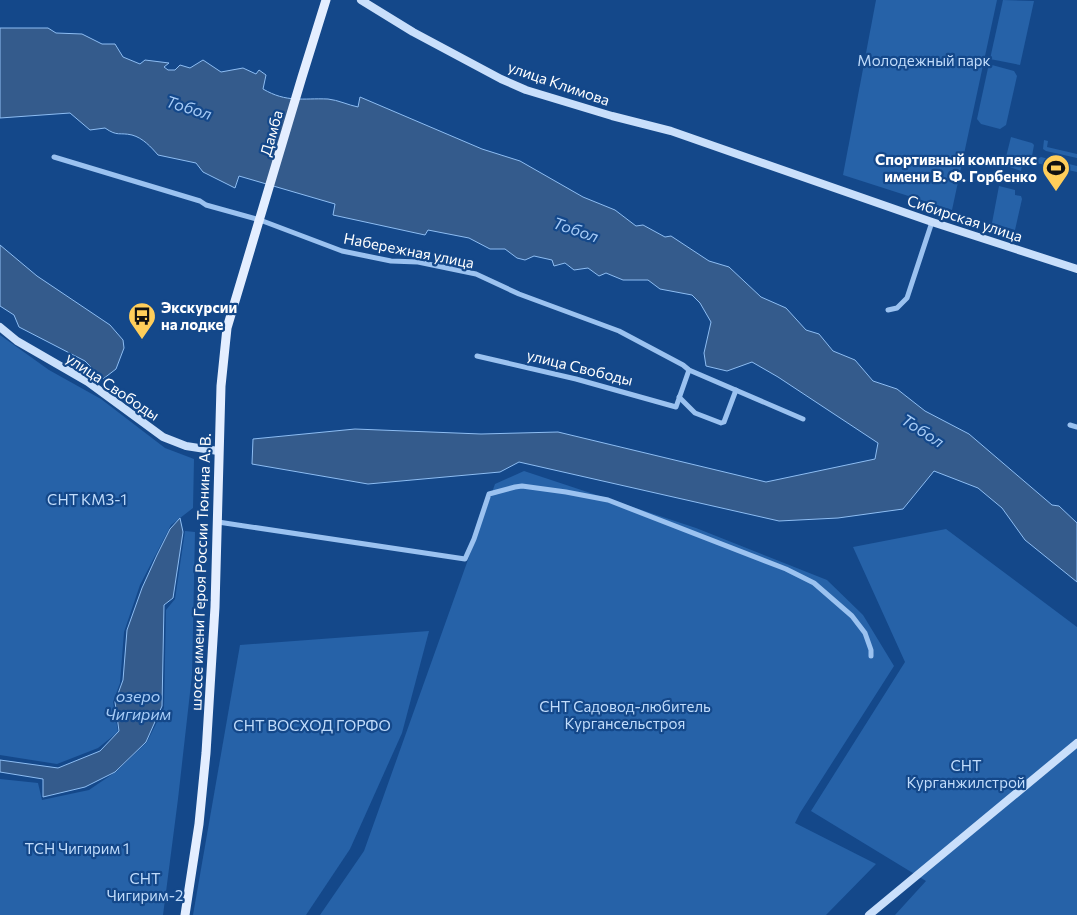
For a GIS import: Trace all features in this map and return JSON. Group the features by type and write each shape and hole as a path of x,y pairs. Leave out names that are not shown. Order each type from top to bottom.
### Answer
{"main road":[{"name":"Дамба","path":"260,220 326,0"},
{"name":"шоссе имени Героя России Тюнина А. В.","path":"185,915 199,824 206,753 218,522 218,451 221,386 227,328 260,220"}],"street":[{"name":"улица Климова","path":"361,0 413,32 501,79 526,90 671,131 732,153"},
{"name":"Сибирская улица","path":"732,153 932,222 1077,268"},
{"name":"Набережная улица","path":"54,157 260,220 342,251 391,261 418,262 476,274 520,294 619,331 689,370 803,419"},
{"path":"888,310 897,308 907,298 932,222"},
{"name":"улица Свободы","path":"0,327 17,341 88,382 163,437 186,446 218,451"},
{"name":"улица Свободы","path":"477,356 576,378 676,407 679,397"},
{"path":"689,370 679,397 695,414 724,422 736,390"},
{"path":"1070,425 1077,427"},
{"path":"218,522 465,559 474,539 489,494 515,486 522,486 608,500 764,560 814,583 852,616 865,633 872,656"},
{"path":"869,915 1077,743"}],"green space":[{"name":"Молодежный парк","path":"876,0 997,0 952,210 843,175"},
{"path":"1003,0 1034,1 1020,65 990,59"},
{"path":"992,65 1014,71 1017,76 1006,125 1000,129 981,124 977,119 988,68"},
{"path":"1011,137 1034,145 1031,162 1023,159 1021,171 1004,165"},
{"path":"1044,140 1048,141 1047,147 1077,154 1077,158 1046,151 1043,149"},
{"path":"1041,157 1077,166 1077,172 1036,163 1037,159"},
{"path":"999,186 1015,190 1015,195 1021,196 1022,199 1015,230 992,223"},
{"name":"СНТ КМЗ-1","path":"0,335 49,370 101,399 165,448 194,459 193,508 171,525 140,585 124,632 120,683 113,702 118,732 98,748 57,764 0,755"},
{"name":"СНТ Садовод-любитель Кургансельстроя","path":"524,471 696,528 827,580 863,615 894,666 795,823 876,864 826,915 320,915 364,851 495,484"},
{"name":"СНТ Курганжилстрой","path":"946,529 1077,627 1077,915 895,915 926,881 811,811 905,662 853,547"},
{"name":"ТСН Чигирим 1","path":"185,531 195,532 192,675 163,915 0,915 0,779 38,783 42,800 89,790 117,771 147,742 164,708 166,610 175,599"},
{"name":"СНТ ВОСХОД ГОРФО","path":"429,631 402,733 350,849 306,915 193,915 240,645"}],"water":[{"name":"Тобол","path":"0,28 48,28 56,33 82,34 102,44 115,44 123,57 140,64 145,60 169,63 164,67 168,70 175,70 180,65 190,68 203,60 221,72 243,68 256,74 259,70 266,75 263,89 287,98 336,100 358,107 360,97 482,149 520,161 583,197 615,210 636,226 643,225 665,237 671,236 709,261 729,267 761,297 786,308 806,330 819,334 833,351 855,360 873,381 897,389 925,411 969,434 1052,505 1059,506 1077,523 1077,582 1025,540 1002,508 978,488 934,471 903,509 838,518 779,521 519,462 500,472 368,484 252,464 253,439 355,429 481,434 558,432 766,482 875,459 878,443 752,362 727,371 706,366 704,353 711,322 700,303 692,295 660,289 648,280 623,280 606,273 599,276 588,268 574,270 565,263 554,266 552,260 534,256 525,260 517,258 505,249 490,249 469,238 428,230 425,235 333,215 335,204 239,176 235,188 203,172 196,163 158,155 136,136 116,133 105,128 90,130 70,113 0,118"},
{"path":"0,245 37,276 110,325 123,340 124,348 116,369 103,379 85,361 19,327 14,315 0,306"},
{"name":"озеро Чигирим","path":"180,518 183,532 173,598 164,605 162,706 146,742 115,772 85,787 43,797 43,779 0,772 0,760 58,768 100,751 119,731 115,702 123,680 127,630 142,588 157,555 170,529"}],"place":[{"name":"Спортивный комплекс имени В. Ф. Горбенко","path":"1056,192"},
{"name":"Экскурсии на лодке","path":"142,340"}],"park label":[{"name":"СНТ Чигирим-2","path":"145,886"}]}
